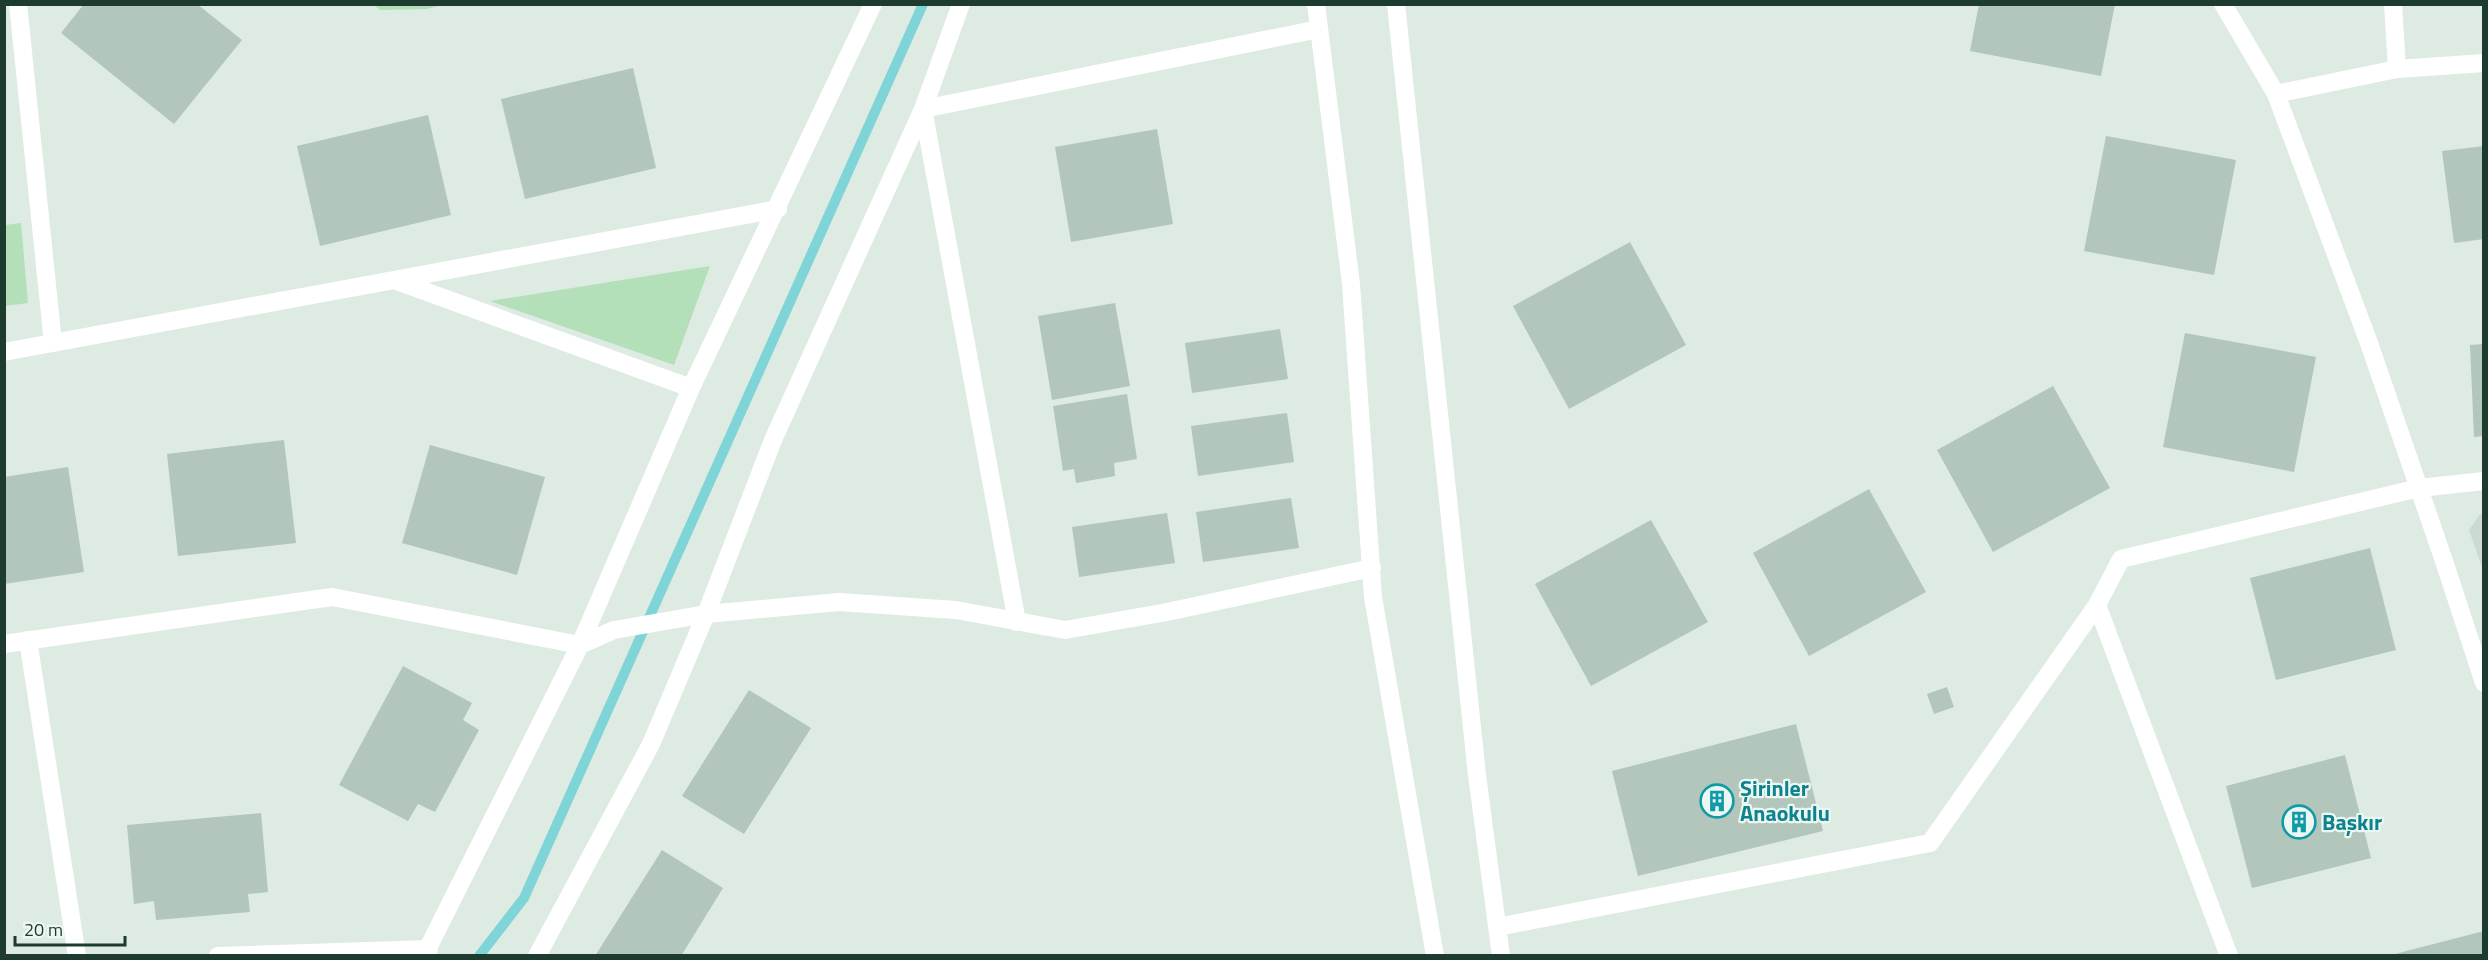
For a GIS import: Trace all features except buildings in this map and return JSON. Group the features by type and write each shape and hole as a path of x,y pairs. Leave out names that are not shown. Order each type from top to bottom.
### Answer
{"street":[{"path":"18,4 53,343"},
{"path":"218,956 427,952 580,645 691,388 778,209 873,4"},
{"path":"537,956 651,744 706,614 773,440 923,110 961,4"},
{"path":"1316,4 1351,284 1373,597 1435,956"},
{"path":"1396,4 1476,763 1501,956"},
{"path":"2223,4 2276,94 2369,343 2484,683"},
{"path":"2393,4 2397,69"},
{"path":"923,110 1319,29"},
{"path":"2276,94 2397,69 2484,63"},
{"path":"923,110 1017,622"},
{"path":"4,352 778,209"},
{"path":"394,280 691,388"},
{"path":"1497,927 1930,843 2097,605 2121,559 2419,488 2484,481"},
{"path":"4,644 332,597 580,645 614,630 706,614 839,602 956,610 1065,630 1167,612 1372,568"},
{"path":"2097,605 2229,956"},
{"path":"28,640 77,956"}],"shaded area":[{"path":"2480,514 2483,514 2483,570 2469,530"}],"green space":[{"path":"374,5 442,5 427,9 380,10"},
{"path":"21,223 28,303 5,306 5,225"},
{"path":"710,266 674,365 490,301"}],"waterway":[{"path":"479,956 524,898 923,4"}],"place":[{"name":"Şirinler Anaokulu","path":"1717,801"},
{"name":"Başkır","path":"2299,822"}]}
